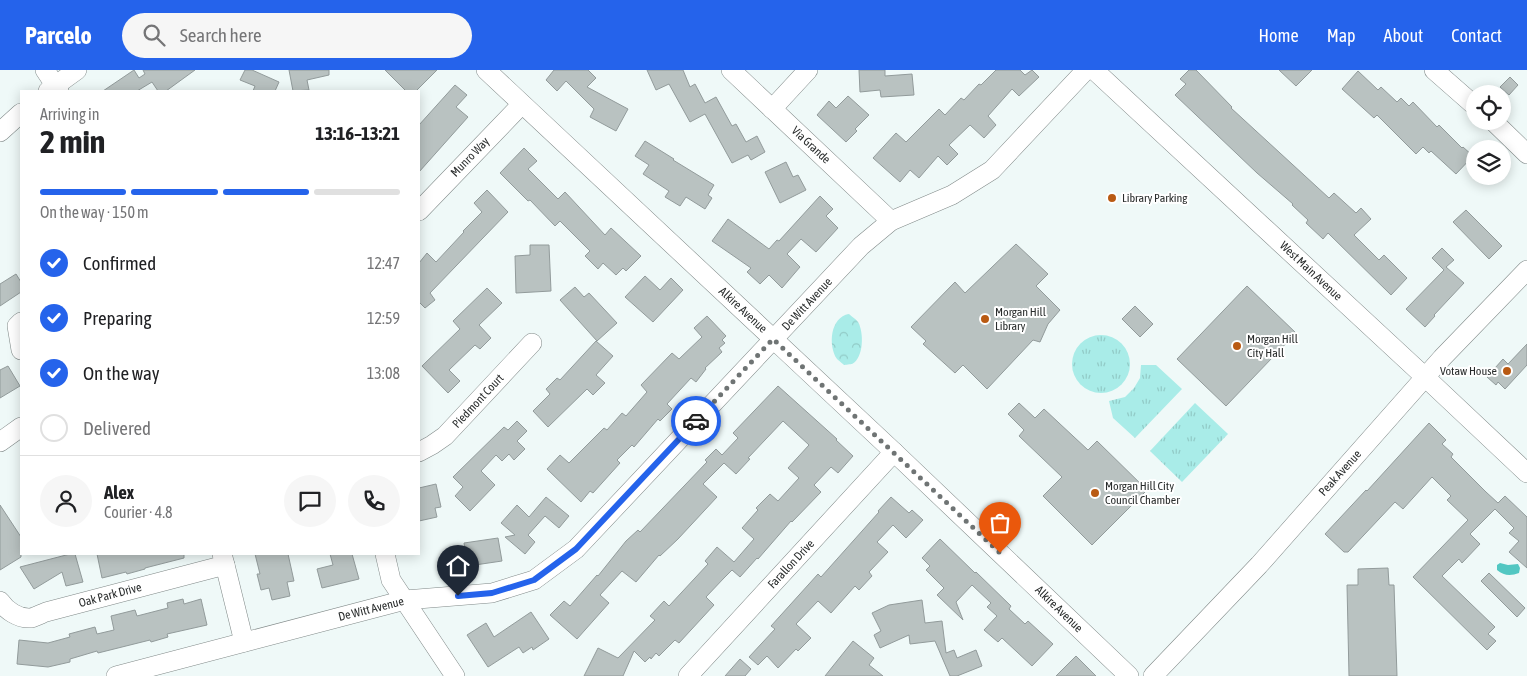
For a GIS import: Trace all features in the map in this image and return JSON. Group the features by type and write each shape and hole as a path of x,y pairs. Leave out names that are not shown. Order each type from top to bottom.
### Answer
{"street":[{"path":"52,85 77,70"},
{"name":"Alkire Avenue","path":"486,70 1130,676"},
{"name":"Via Grande","path":"731,70 891,221"},
{"path":"772,109 808,70"},
{"name":"De Witt Avenue","path":"116,676 405,600 492,593 534,580 576,549 861,246 891,221 952,195 992,170 1086,70"},
{"name":"West Main Avenue","path":"1094,70 1527,473"},
{"path":"1434,70 1466,98"},
{"name":"Munro Way","path":"420,210 522,104"},
{"path":"0,132 20,114"},
{"path":"1502,130 1527,154"},
{"name":"Peak Avenue","path":"1153,676 1259,565 1425,377 1527,270"},
{"path":"20,323 17,326 20,344"},
{"name":"Piedmont Court","path":"420,451 445,436 532,344"},
{"path":"0,442 20,429"},
{"name":"Farallon Drive","path":"688,676 894,452"},
{"path":"385,555 391,580 455,676"},
{"name":"Oak Park Drive","path":"0,600 4,607 17,616 31,618 223,560 244,642"}],"green space":[{"path":"849,314 860,326 862,344 856,361 852,364 844,365 837,359 834,353 832,333 838,320"},
{"path":"1095,335 1107,335 1122,343 1130,358 1130,370 1122,385 1107,393 1095,393 1080,385 1072,370 1072,358 1080,343"},
{"path":"1141,365 1156,365 1182,389 1135,438 1113,418 1109,401 1125,397 1134,388 1140,378"},
{"path":"1195,403 1228,434 1182,482 1150,451"}],"shaded area":[{"path":"1500,563 1508,565 1518,564 1520,568 1519,573 1510,575 1502,573 1497,570 1497,565"}],"building":[{"path":"134,70 139,78 145,74 143,70 195,70 167,90 157,90 152,82 139,90 104,90"},
{"path":"245,70 252,70 279,82 275,90 253,90 255,86 240,80"},
{"path":"289,70 329,70 329,75 307,80 309,90 293,90"},
{"path":"385,70 437,70 417,90 405,90"},
{"path":"554,70 588,70 596,78 587,87 628,109 616,131 590,117 594,109 566,81 557,91 546,80"},
{"path":"647,70 683,70 690,87 695,84 705,103 716,97 732,126 736,124 746,142 757,136 765,152 751,160 748,155 732,163 705,114 690,122 669,84 656,90"},
{"path":"859,70 885,70 885,76 912,74 914,95 881,97 880,90 860,92"},
{"path":"996,70 1020,70 1025,75 1032,70 1039,77 1019,96 1012,89 988,116 996,125 984,138 970,125 949,145 958,154 947,165 938,156 919,178 910,170 900,182 873,158 896,133 906,142 939,109 945,115 961,98 964,100"},
{"path":"1189,70 1196,70 1231,108 1329,198 1334,193 1356,213 1361,208 1371,219 1354,235 1379,260 1384,255 1407,278 1391,295 1328,233 1323,239 1306,223 1308,220 1293,204 1257,173 1175,95 1186,84 1180,79"},
{"path":"1279,70 1312,70 1296,86"},
{"path":"1358,71 1378,90 1381,87 1397,102 1401,98 1409,106 1413,102 1437,127 1439,125 1466,150 1466,163 1456,174 1431,151 1429,153 1423,147 1416,154 1377,115 1374,118 1342,89"},
{"path":"1510,77 1518,85 1511,93 1511,85 1502,85"},
{"path":"455,85 467,95 456,107 468,117 420,171 420,124"},
{"path":"848,96 869,115 855,129 857,131 846,142 817,115 829,101 836,108"},
{"path":"645,141 714,185 708,195 712,198 705,209 686,197 680,206 665,197 669,191 643,174 649,165 635,156"},
{"path":"524,148 537,161 528,169 558,199 565,192 605,235 611,228 641,256 626,271 623,268 616,275 603,263 598,269 585,256 590,251 560,221 555,226 500,173"},
{"path":"786,162 793,177 798,175 806,190 780,203 765,172"},
{"path":"487,190 508,212 430,293 435,300 425,308 420,303 420,262 427,253 436,262 464,232 482,212 474,203"},
{"path":"820,196 833,209 826,216 838,228 816,252 801,239 787,254 800,267 782,288 769,275 760,284 747,272 751,268 712,241 728,219 769,249 777,240 779,241"},
{"path":"1466,210 1502,246 1489,259 1453,222"},
{"name":"Morgan Hill Library","path":"1016,244 1048,274 1036,286 1060,310 1048,324 1040,342 1033,340 987,389 963,365 955,373 923,344 926,341 911,327 955,282 965,293"},
{"path":"530,245 549,245 551,291 516,293 515,256 530,255"},
{"path":"1442,248 1454,260 1446,267 1464,283 1425,327 1406,309 1444,270 1432,258"},
{"path":"16,274 20,280 20,293 0,306 0,284"},
{"path":"645,276 660,290 671,278 683,290 653,322 625,297"},
{"name":"Morgan Hill City Hall","path":"1247,286 1296,333 1226,406 1177,359"},
{"path":"575,287 584,297 589,293 617,323 597,341 560,300"},
{"path":"487,288 502,303 479,325 491,338 480,349 475,345 449,370 460,381 448,393 422,366 460,329 453,321"},
{"path":"1135,306 1153,324 1140,337 1122,319"},
{"path":"707,316 726,336 722,340 725,343 719,348 722,352 705,368 696,382 691,378 667,404 672,409 660,421 658,419 634,447 632,445 617,460 620,463 593,493 590,491 581,502 547,469 560,455 569,463 604,428 607,430 622,413 626,416 647,392 641,385 672,353 679,359 702,337 694,328"},
{"path":"596,341 613,356 596,375 605,383 593,395 587,389 548,427 533,411 550,394 546,389 557,378 560,380"},
{"name":"Votaw House","path":"1527,344 1527,365 1505,389 1498,382 1496,385 1487,377 1503,359 1508,364"},
{"path":"8,366 20,386 0,398 0,370"},
{"path":"778,386 837,439 853,456 838,473 831,467 814,485 821,492 791,521 740,577 732,570 706,597 714,605 679,643 675,640 659,656 656,653 645,662 634,651 623,676 584,676 598,648 618,658 655,620 650,616 664,601 669,606 708,564 705,561 717,547 734,562 754,539 742,528 758,510 756,508 770,494 778,501 799,478 788,468 809,445 783,421 748,458 750,459 736,474 724,463 703,484 717,497 678,539 659,555 636,582 622,571 600,595 609,603 577,639 550,615 564,601 570,606 598,576 626,541 638,530 640,532 707,462 705,460 716,449 722,455 738,438 733,433"},
{"name":"Morgan Hill City Council Chamber","path":"1019,403 1035,418 1044,409 1088,450 1097,441 1147,490 1092,545 1043,496 1062,477 1019,436 1024,430 1008,414"},
{"path":"517,421 527,431 517,441 525,449 514,460 509,454 502,461 496,455 481,471 495,485 470,511 455,496 463,487 453,477 504,427 508,430"},
{"path":"1429,423 1446,440 1442,444 1453,454 1451,457 1486,492 1498,503 1505,496 1527,517 1527,568 1509,552 1519,541 1509,533 1514,528 1495,509 1470,534 1480,544 1462,563 1459,559 1442,576 1495,627 1488,634 1496,641 1487,650 1413,577 1468,520 1447,500 1451,496 1432,477 1403,509 1395,502 1348,552 1344,552 1325,534"},
{"path":"436,484 441,507 435,508 437,517 420,521 420,488"},
{"path":"546,497 569,516 559,528 545,516 528,535 535,542 525,554 505,537 515,535 501,523 517,505 529,517"},
{"path":"891,497 909,513 912,510 923,520 906,538 893,525 877,542 888,552 869,572 872,576 859,590 855,586 831,613 818,601 796,624 811,638 798,651 796,649 778,668 767,656 758,665 749,657 775,629 771,626 818,574 821,577"},
{"path":"0,505 20,535 21,557 0,570"},
{"path":"498,538 502,561 468,566 464,543"},
{"path":"940,539 1011,606 1009,609 1025,624 1028,621 1053,644 1032,666 1002,638 998,642 984,630 997,616 987,607 991,603 972,585 956,602 963,620 937,595 944,588 926,570 930,566 922,558"},
{"path":"66,555 75,555 83,582 66,586 62,572 34,589 20,567"},
{"path":"97,555 184,555 184,558 145,569 102,578"},
{"path":"255,555 288,555 294,581 287,582 290,596 272,600 269,588 261,590 257,574 260,574"},
{"path":"330,555 352,555 359,579 322,588 317,569 333,565"},
{"path":"1388,568 1389,585 1394,585 1397,676 1349,676 1347,585 1358,585 1358,569"},
{"path":"1489,573 1525,608 1517,617 1481,581"},
{"path":"183,599 184,604 201,599 207,625 167,634 168,637 151,642 150,640 98,653 97,651 70,659 70,662 48,667 17,664 19,640 48,643 70,637 69,634 95,627 97,634 114,630 111,616 135,610 137,616 168,608 167,603"},
{"path":"922,600 925,623 942,621 946,653 954,650 957,658 976,650 982,666 957,676 950,676 935,641 910,644 909,635 880,648 874,635 881,631 872,613 889,605"},
{"path":"531,612 549,639 533,650 532,647 523,653 519,647 488,667 467,635 486,623 494,637"},
{"path":"853,641 874,658 869,665 883,676 825,676"},
{"path":"1076,656 1096,676 1056,676"},
{"path":"740,659 751,669 745,676 725,676"}],"way so far":[{"path":"696,421 773,339 1000,553"}],"place":[{"name":"Library Parking","path":"1112,198"},
{"name":"Morgan Hill Library","path":"985,319"},
{"name":"Morgan Hill City Hall","path":"1237,346"},
{"name":"Votaw House","path":"1507,371"},
{"name":"Morgan Hill City Council Chamber","path":"1095,493"}],"route":[{"path":"458,596 492,593 534,580 576,549 696,421"}]}
